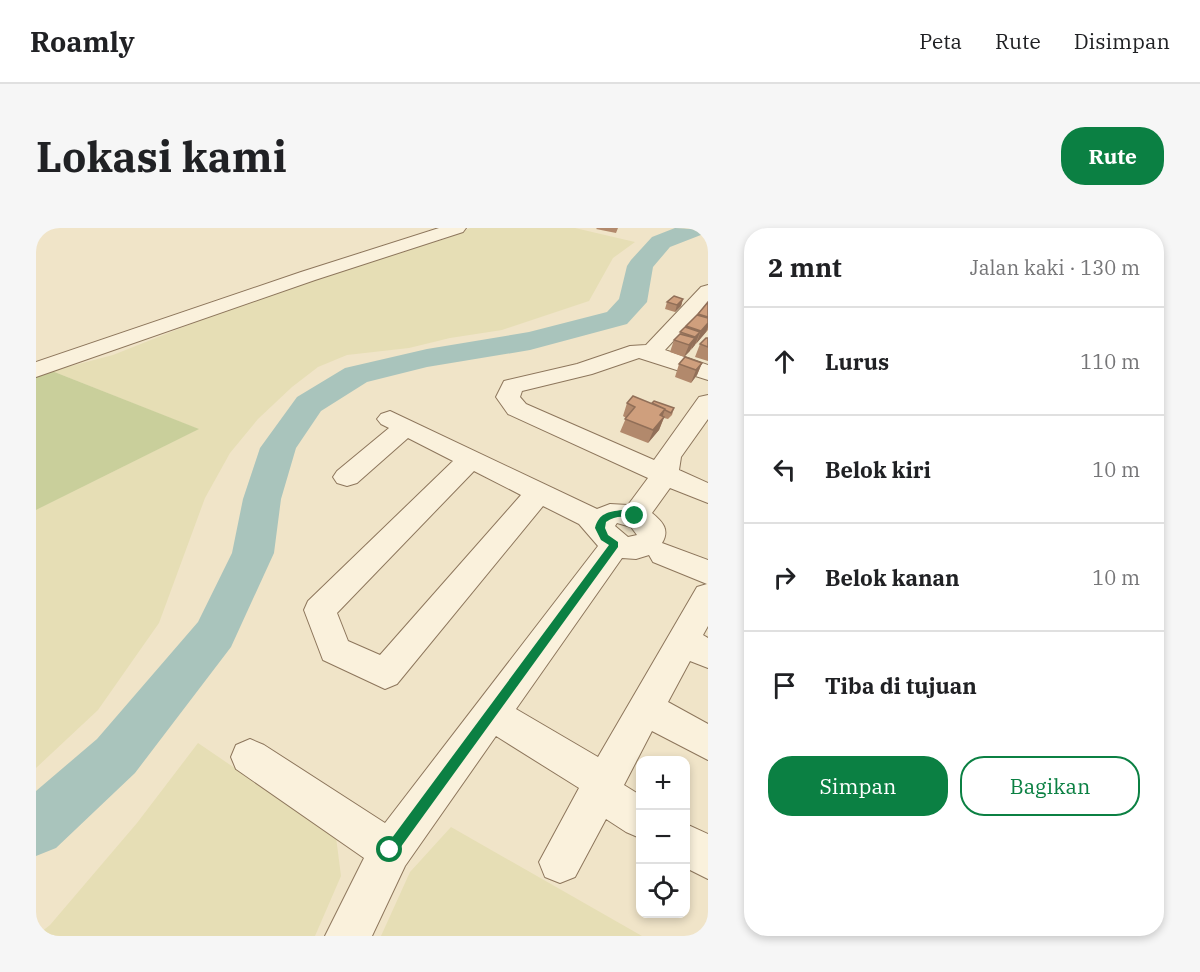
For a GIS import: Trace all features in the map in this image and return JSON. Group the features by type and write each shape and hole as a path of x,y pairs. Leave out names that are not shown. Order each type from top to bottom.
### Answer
{"street":[{"path":"36,370 308,276 457,228"},
{"path":"651,353 708,291"},
{"path":"708,373 651,353 638,351 584,369 512,386 508,397 517,409 708,494"},
{"path":"348,936 390,850 492,714 617,530 664,476 668,456 708,402"},
{"path":"347,477 398,423 617,530"},
{"path":"470,459 320,610 335,650 386,674 539,493"},
{"path":"664,554 708,573"},
{"path":"560,862 645,708 696,647 708,596"},
{"path":"645,708 708,743"},
{"path":"492,714 602,787 636,815"},
{"path":"250,757 390,850"},
{"path":"690,847 708,858"}],"shaded area":[{"path":"470,228 575,228 635,242 613,258 589,301 502,330 450,338 409,348 347,355 318,367 292,387 258,419 230,453 205,498 159,623 98,710 36,768 36,510 198,429 52,371 113,355 211,316 340,270 448,238"},
{"path":"198,743 336,837 341,876 315,936 36,936 50,925 137,823"},
{"path":"451,827 642,936 381,936 410,872"}],"green space":[{"path":"52,371 199,429 36,510 36,376"}],"building":[{"path":"674,296 683,299 677,305 667,302"},
{"path":"708,302 708,317 698,314"},
{"path":"697,315 708,318 708,323 701,331 686,326"},
{"path":"685,327 700,332 695,337 680,332"},
{"path":"680,334 695,338 689,345 674,340"},
{"path":"708,338 708,347 700,344"},
{"path":"685,357 702,363 696,370 679,364"},
{"path":"633,396 665,409 660,415 664,417 653,430 625,419 635,407 627,403"},
{"path":"654,401 674,408 671,413 652,403"}],"waterway":[{"path":"36,828 116,756 215,634 253,553 262,499 278,448 309,404 356,375 427,358 530,341 617,318 633,302 640,266 661,242 697,228"}],"route":[{"path":"390,850 615,545 605,537 600,528 602,520 610,514 622,513 635,516"}]}
